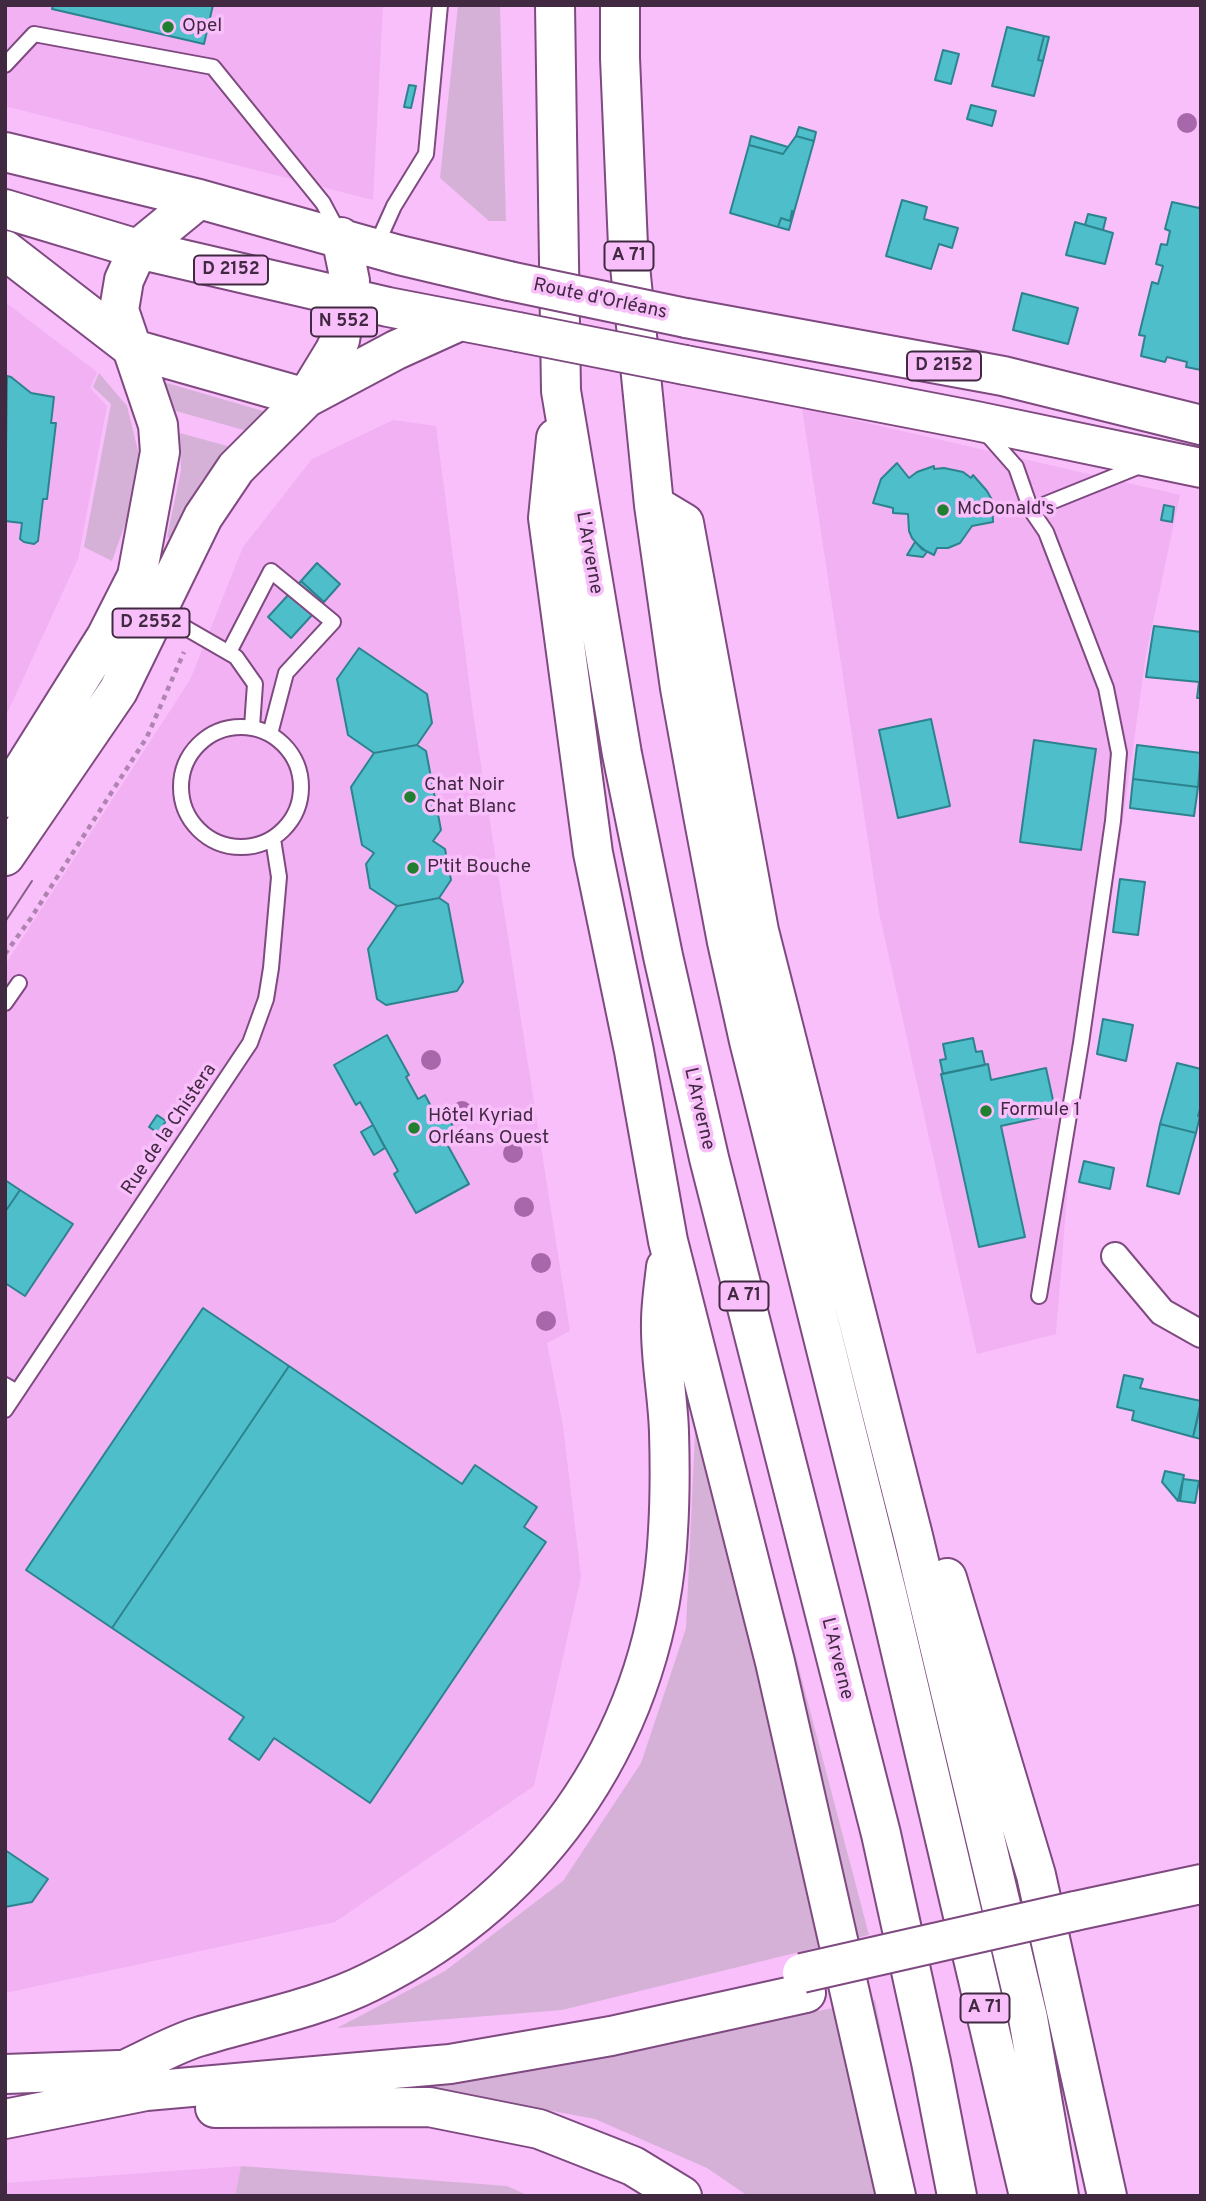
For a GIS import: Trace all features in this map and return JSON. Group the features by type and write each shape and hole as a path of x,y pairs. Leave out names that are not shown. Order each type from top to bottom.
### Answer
{"main road":[{"name":"L'Arverne","path":"555,5 561,391 622,754 663,956 709,1158 880,1834 931,2062 957,2196"},
{"name":"A 71","path":"620,5 628,246 654,505 680,688 730,954 752,1053 942,1820 1028,2196"},
{"name":"Route d'Orléans","path":"5,152 199,199 509,281 686,318 1003,376 1201,425"},
{"path":"133,349 119,310 124,280 138,249 199,199"},
{"name":"D 2152","path":"5,209 138,249 349,297 1201,468"},
{"name":"N 552","path":"306,398 340,340 358,242"},
{"path":"5,250 133,349 306,398 386,355 460,321"},
{"name":"D 2552","path":"5,798 106,637 137,576 160,452 158,425 133,349"},
{"path":"561,391 548,518 593,853 634,1051 668,1241 775,1662 896,2196"},
{"name":"D 2552","path":"5,856 118,691 203,517 236,468 306,398"},
{"path":"654,505 684,523 760,931 912,1536 1028,2018 1059,2196"},
{"path":"5,2119 134,2081 195,2038 319,2004 370,1982 428,1951 482,1910 536,1858 578,1807 611,1749 636,1690 656,1620 668,1533 669,1432 661,1324 668,1241"},
{"path":"912,1536 939,1551 1036,1875 1107,2196"},
{"path":"5,2074 134,2081 450,2064 611,2036 804,1983 1077,1921 1201,1884"},
{"path":"1077,1921 1201,1904"},
{"path":"134,2081 193,2108 429,2107 539,2129 633,2166 682,2196"}],"street":[{"path":"1115,1256 1162,1312 1201,1334"}],"lane":[{"path":"5,65 34,34 213,67 358,242 394,206 426,154 440,5"},
{"path":"976,421 1016,467 1031,510 1046,532 1105,688 1119,753 1113,821 1082,1042 1039,1296"},
{"path":"1031,510 1158,458"},
{"path":"229,652 271,571 333,622 286,673 270,734"},
{"path":"156,611 236,657 255,684 252,727"},
{"path":"232,727 252,727 270,734 286,747 298,765 302,785 299,806 289,825 273,839 255,846 236,848 217,842 200,832 188,816 182,799 181,779 187,761 198,745 214,733 232,727"},
{"name":"Rue de la Chistera","path":"5,1410 11,1388 250,1044 265,999 271,968 279,877 273,839"},
{"path":"5,1003 19,983"}],"path":[{"path":"5,954 147,737 177,665"}],"shaded area":[{"path":"5,5 383,5 373,200 5,106"},
{"path":"458,5 500,5 506,221 489,221 440,178"},
{"path":"5,302 97,372 90,388 107,406 78,559 5,718"},
{"path":"99,373 127,406 140,459 139,485 112,561 84,547 111,404 93,387"},
{"path":"167,383 263,411 263,414 247,431 176,411 165,386"},
{"path":"802,408 1180,495 1146,654 1118,856 1070,1158 1056,1334 977,1354 879,912"},
{"path":"393,420 436,426 474,720 570,1331 547,1343 563,1426 581,1577 534,1786 335,1922 5,1993 5,965 190,680 243,547 312,459"},
{"path":"180,433 231,447 202,480 170,538 167,537 181,470"},
{"path":"678,1208 869,1935 562,2010 337,2028 445,1971 563,1881 641,1763 686,1628 695,1433"},
{"path":"875,2000 913,2196 748,2196 707,2168 595,2119 424,2087"},
{"path":"241,2166 235,2196 5,2196 5,2183"},
{"path":"241,2166 507,2186 529,2196 235,2196"}],"building":[{"name":"Opel","path":"53,5 213,5 204,44 52,9"},
{"path":"1007,27 1044,36 1038,60 1043,61 1034,96 992,86"},
{"path":"1044,36 1049,37 1043,61 1038,60"},
{"path":"943,50 959,54 951,84 935,80"},
{"path":"409,85 416,86 411,108 404,107"},
{"path":"971,105 996,111 992,126 967,119"},
{"path":"799,127 816,132 814,141 796,136"},
{"path":"751,136 788,147 783,154 749,145"},
{"path":"796,136 814,141 790,221 781,218 778,227 730,213 749,145 783,154"},
{"path":"902,200 927,207 924,219 958,228 952,248 939,244 931,269 886,256"},
{"path":"1172,202 1199,208 1201,203 1201,370 1186,367 1187,362 1167,357 1165,362 1141,356 1145,336 1139,335 1152,282 1158,284 1163,266 1156,264 1161,244 1167,245 1170,231 1165,229"},
{"path":"792,211 794,212 789,230 778,227 781,218 790,221"},
{"path":"1088,214 1106,218 1103,230 1085,225"},
{"path":"1075,222 1113,233 1105,264 1066,255"},
{"path":"1022,293 1078,308 1068,344 1013,330"},
{"path":"7,376 31,393 54,397 51,423 56,423 47,499 43,499 38,541 34,544 20,539 22,523 5,521"},
{"name":"McDonald's","path":"897,463 909,478 934,466 934,469 963,472 971,478 973,475 992,500 993,522 972,526 960,543 948,548 937,548 934,555 922,549 909,531 908,514 893,513 893,508 873,503 881,479"},
{"path":"1164,505 1174,507 1172,522 1161,520"},
{"path":"915,542 927,552 923,557 907,555"},
{"path":"317,563 340,584 324,602 301,581"},
{"path":"301,581 324,602 291,638 268,617"},
{"path":"1154,626 1201,632 1201,698 1197,698 1199,682 1146,677"},
{"path":"359,648 427,694 432,723 417,745 374,753 348,735 337,679"},
{"path":"931,719 950,806 898,818 879,730"},
{"path":"1034,740 1096,749 1081,850 1020,842"},
{"path":"417,745 426,751 441,830 433,841 445,849 451,880 439,898 397,906 370,888 366,864 374,853 362,845 351,787 374,753"},
{"path":"1137,745 1201,753 1198,787 1133,779"},
{"path":"1133,779 1198,787 1194,816 1130,808"},
{"path":"1120,879 1145,882 1138,935 1113,932"},
{"path":"439,898 448,904 463,982 457,991 386,1005 377,999 368,949 397,906"},
{"path":"1103,1019 1133,1025 1126,1061 1097,1054"},
{"path":"387,1035 409,1075 406,1077 418,1099 425,1095 434,1112 442,1107 455,1130 440,1138 444,1146 447,1144 469,1184 416,1213 394,1174 398,1171 373,1125 360,1102 356,1105 334,1065"},
{"path":"973,1038 976,1052 982,1051 985,1065 943,1074 940,1060 946,1059 943,1044"},
{"path":"1177,1063 1201,1069 1201,1105 1196,1133 1160,1124"},
{"path":"988,1064 991,1080 1046,1068 1056,1114 1001,1126 1025,1237 979,1247 941,1074"},
{"path":"157,1115 166,1121 158,1133 149,1127"},
{"path":"1160,1124 1196,1133 1179,1194 1147,1186"},
{"path":"373,1125 385,1148 374,1155 361,1132"},
{"path":"1084,1161 1114,1168 1110,1189 1079,1182"},
{"path":"5,1180 20,1190 5,1212"},
{"path":"20,1190 73,1224 25,1296 5,1283 5,1212"},
{"path":"203,1308 289,1366 112,1628 26,1570"},
{"path":"289,1366 462,1484 475,1465 537,1507 524,1527 546,1542 370,1803 274,1738 259,1760 229,1739 244,1717 112,1628"},
{"path":"1124,1375 1143,1379 1140,1388 1201,1401 1193,1437 1132,1420 1134,1411 1117,1407"},
{"path":"1201,1404 1201,1439 1193,1437"},
{"path":"1165,1471 1184,1475 1178,1501 1162,1482"},
{"path":"1183,1479 1199,1481 1195,1503 1180,1501"},
{"path":"5,1850 48,1879 32,1902 5,1907"}],"tram line":[{"path":"5,922 32,881"}],"place":[{"name":"Opel","path":"168,27"},
{"name":"McDonald's","path":"943,510"},
{"name":"Chat Noir Chat Blanc","path":"410,797"},
{"name":"P'tit Bouche","path":"413,868"},
{"name":"Formule 1","path":"986,1111"},
{"name":"Hôtel Kyriad Orléans Ouest","path":"414,1128"}]}
